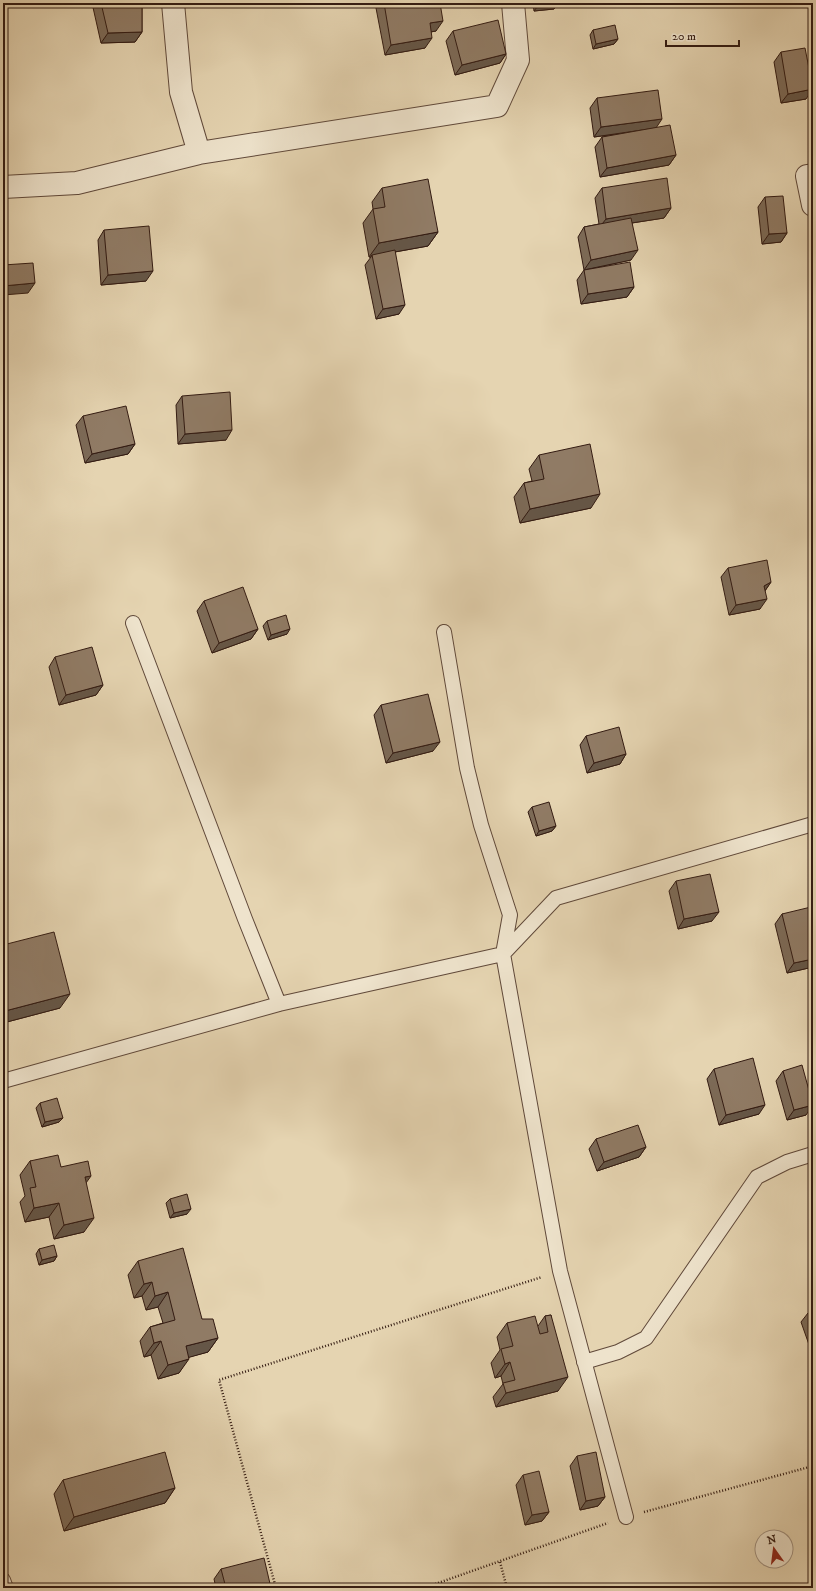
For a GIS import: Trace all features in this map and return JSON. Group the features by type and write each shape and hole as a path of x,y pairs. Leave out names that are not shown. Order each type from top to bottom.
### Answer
{"street":[{"path":"173,3 181,92 199,153"},
{"path":"3,187 77,182 199,153 497,106 518,60 513,3"},
{"path":"813,175 808,176 813,205"}],"lane":[{"path":"133,623 245,919 279,1004"},
{"path":"444,632 467,768 481,825 510,915 503,954 560,1271 626,1517"},
{"path":"3,1081 279,1004 503,954 556,898 813,824"},
{"path":"584,1362 618,1352 646,1338 757,1177 787,1162 813,1154"},
{"path":"3,1580 6,1588"}],"path":[{"path":"276,1588 219,1380 560,1271"},
{"path":"500,1562 507,1588"}],"building":[{"path":"101,3 142,3 142,32 108,33"},
{"path":"384,3 440,3 443,21 430,23 432,38 391,45"},
{"path":"498,20 506,54 462,65 453,31"},
{"path":"615,25 618,39 596,44 593,30"},
{"path":"805,48 813,89 788,94 781,52"},
{"path":"658,90 662,119 601,127 597,98"},
{"path":"670,125 676,155 607,168 602,137"},
{"path":"667,178 671,208 606,219 602,188"},
{"path":"428,179 438,232 379,243 373,209 385,207 382,188"},
{"path":"783,196 787,233 769,234 765,197"},
{"path":"631,218 638,250 591,260 584,227"},
{"path":"149,226 153,271 108,275 104,230"},
{"path":"395,250 405,305 383,309 372,255"},
{"path":"630,262 634,287 588,294 584,270"},
{"path":"33,263 35,283 3,286 3,265"},
{"path":"230,392 232,430 185,434 182,396"},
{"path":"126,406 135,444 92,454 83,416"},
{"path":"590,444 600,494 530,509 524,483 544,479 539,455"},
{"path":"767,560 771,582 764,586 767,599 736,605 728,568"},
{"path":"243,587 258,629 219,643 204,601"},
{"path":"286,615 290,629 271,635 267,621"},
{"path":"92,647 103,685 66,695 55,657"},
{"path":"428,694 440,742 393,753 381,705"},
{"path":"619,727 626,754 594,763 586,736"},
{"path":"549,802 556,826 539,831 532,807"},
{"path":"710,874 719,912 684,919 676,881"},
{"path":"811,907 813,917 813,959 794,963 782,914"},
{"path":"54,932 70,994 5,1011 3,1003 3,945"},
{"path":"753,1058 765,1105 726,1115 714,1069"},
{"path":"802,1065 813,1105 794,1110 783,1071"},
{"path":"57,1098 63,1118 45,1122 40,1103"},
{"path":"638,1125 646,1147 604,1162 596,1139"},
{"path":"58,1155 61,1167 88,1161 91,1176 85,1177 94,1218 64,1225 59,1203 34,1208 30,1188 36,1187 30,1161"},
{"path":"187,1194 191,1209 174,1213 170,1199"},
{"path":"54,1245 57,1256 42,1260 39,1249"},
{"path":"183,1248 202,1319 213,1319 218,1338 186,1346 189,1359 168,1365 161,1341 154,1343 150,1327 175,1320 168,1292 155,1296 152,1282 144,1284 138,1261"},
{"path":"813,1311 813,1328 808,1313"},
{"path":"551,1315 568,1377 506,1393 503,1383 515,1380 510,1362 505,1364 501,1349 513,1346 507,1323 535,1316 540,1334 548,1332 545,1316"},
{"path":"165,1452 175,1488 74,1517 63,1480"},
{"path":"596,1452 605,1497 586,1501 577,1456"},
{"path":"539,1471 549,1512 532,1515 523,1475"},
{"path":"264,1558 271,1588 226,1588 221,1569"}]}
